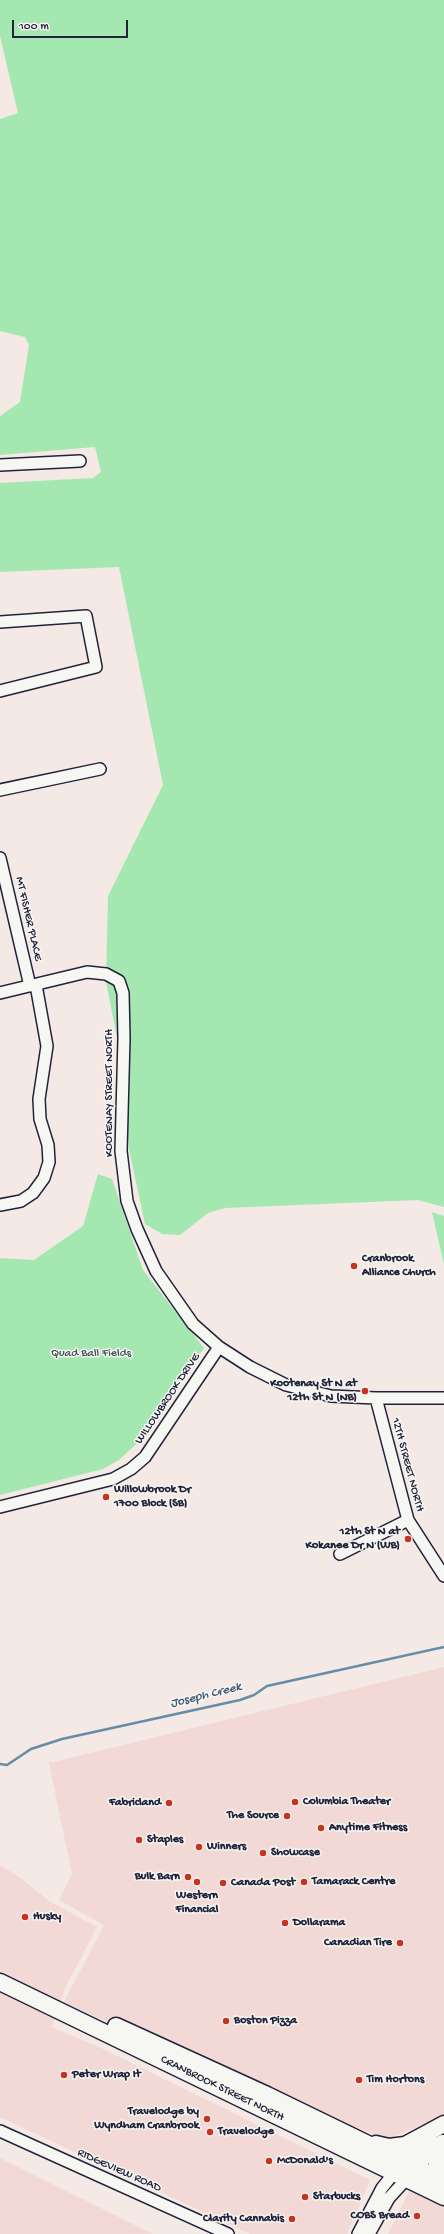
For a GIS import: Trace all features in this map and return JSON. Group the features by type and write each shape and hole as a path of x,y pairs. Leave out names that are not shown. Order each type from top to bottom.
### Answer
{"highway":[{"name":"CRANBROOK STREET NORTH","path":"0,1973 260,2091 356,2139 444,2197"},
{"name":"CRANBROOK STREET NORTH","path":"0,1982 404,2171 444,2181"},
{"path":"356,2139 378,2145 398,2147 444,2125"},
{"path":"444,2142 436,2150 436,2154 437,2166 444,2181"}],"main road":[{"path":"404,2171 423,2140 444,2125"},
{"path":"404,2171 434,2147 444,2142"}],"street":[{"path":"0,465 80,461"},
{"path":"0,622 86,616 96,667 0,691"},
{"path":"0,790 100,769"},
{"name":"MT FISHER PLACE","path":"0,858 47,1046 39,1099 40,1119 48,1145 49,1162 44,1178 33,1193 21,1201 0,1205"},
{"name":"KOOTENAY STREET NORTH","path":"33,986 87,972 106,974 119,981 123,993 124,1038 121,1151 128,1201 136,1229 156,1271 193,1324 219,1347 250,1367 286,1385 331,1396 376,1398 444,1398"},
{"path":"0,993 33,986"},
{"name":"WILLOWBROOK DRIVE","path":"0,1507 113,1479 131,1469 145,1457 219,1347"},
{"name":"12TH STREET NORTH","path":"376,1398 408,1520 444,1576"},
{"path":"340,1554 408,1520"},
{"name":"RIDGEVIEW ROAD","path":"0,2131 228,2234"},
{"path":"358,2234 382,2188 404,2171"},
{"path":"369,2234 404,2171"}],"shaded area":[{"path":"444,1667 444,2115 388,2139 267,2095 64,2002 104,1925 59,1900 72,1874 49,1763"},
{"path":"0,1865 22,1879 49,1901 97,1927 65,1988 52,2027 101,2048 370,2180 347,2234 250,2234 0,2117"},
{"path":"0,2158 153,2234 0,2234"},
{"path":"444,2174 444,2234 388,2234 409,2191 432,2202"}],"green space":[{"path":"0,0 444,0 444,1207 418,1200 225,1208 208,1213 180,1235 162,1234 145,1224 129,1149 124,1073 106,982 108,896 163,785 119,567 0,572 0,483 93,478 101,472 95,447 0,455 0,416 20,402 29,345 25,337 0,331 0,119 18,113 0,36"},
{"name":"Quad Ball Fields","path":"98,1174 112,1179 143,1270 204,1348 148,1433 119,1460 103,1469 0,1495 0,1258 34,1260 83,1226"},
{"path":"432,1212 444,1216 444,1265"}],"waterway":[{"name":"Joseph Creek","path":"0,1764 7,1765 31,1749 62,1739 240,1700 254,1695 267,1686 444,1647"}],"place":[{"name":"Cranbrook Alliance Church","path":"354,1266"},
{"name":"Kootenay St N at 12th St N (NB)","path":"365,1391"},
{"name":"Willowbrook Dr 1700 Block (SB)","path":"106,1497"},
{"name":"12th St N at Kokanee Dr N (WB)","path":"408,1539"},
{"name":"Columbia Theater","path":"295,1802"},
{"name":"Fabricland","path":"169,1803"},
{"name":"The Source","path":"287,1816"},
{"name":"Anytime Fitness","path":"321,1828"},
{"name":"Staples","path":"139,1840"},
{"name":"Winners","path":"199,1847"},
{"name":"Showcase","path":"263,1853"},
{"name":"Bulk Barn","path":"188,1877"},
{"name":"Western Financial","path":"197,1882"},
{"name":"Tamarack Centre","path":"304,1882"},
{"name":"Canada Post","path":"223,1883"},
{"name":"Husky","path":"25,1917"},
{"name":"Dollarama","path":"285,1923"},
{"name":"Canadian Tire","path":"400,1943"},
{"name":"Boston Pizza","path":"226,2021"},
{"name":"Peter Wrap It","path":"64,2075"},
{"name":"Tim Hortons","path":"359,2080"},
{"name":"Travelodge by Wyndham Cranbrook","path":"207,2119"},
{"name":"Travelodge","path":"210,2132"},
{"name":"McDonald's","path":"269,2161"},
{"name":"Starbucks","path":"305,2197"},
{"name":"COBS Bread","path":"417,2216"},
{"name":"Clarity Cannabis","path":"292,2219"}]}
